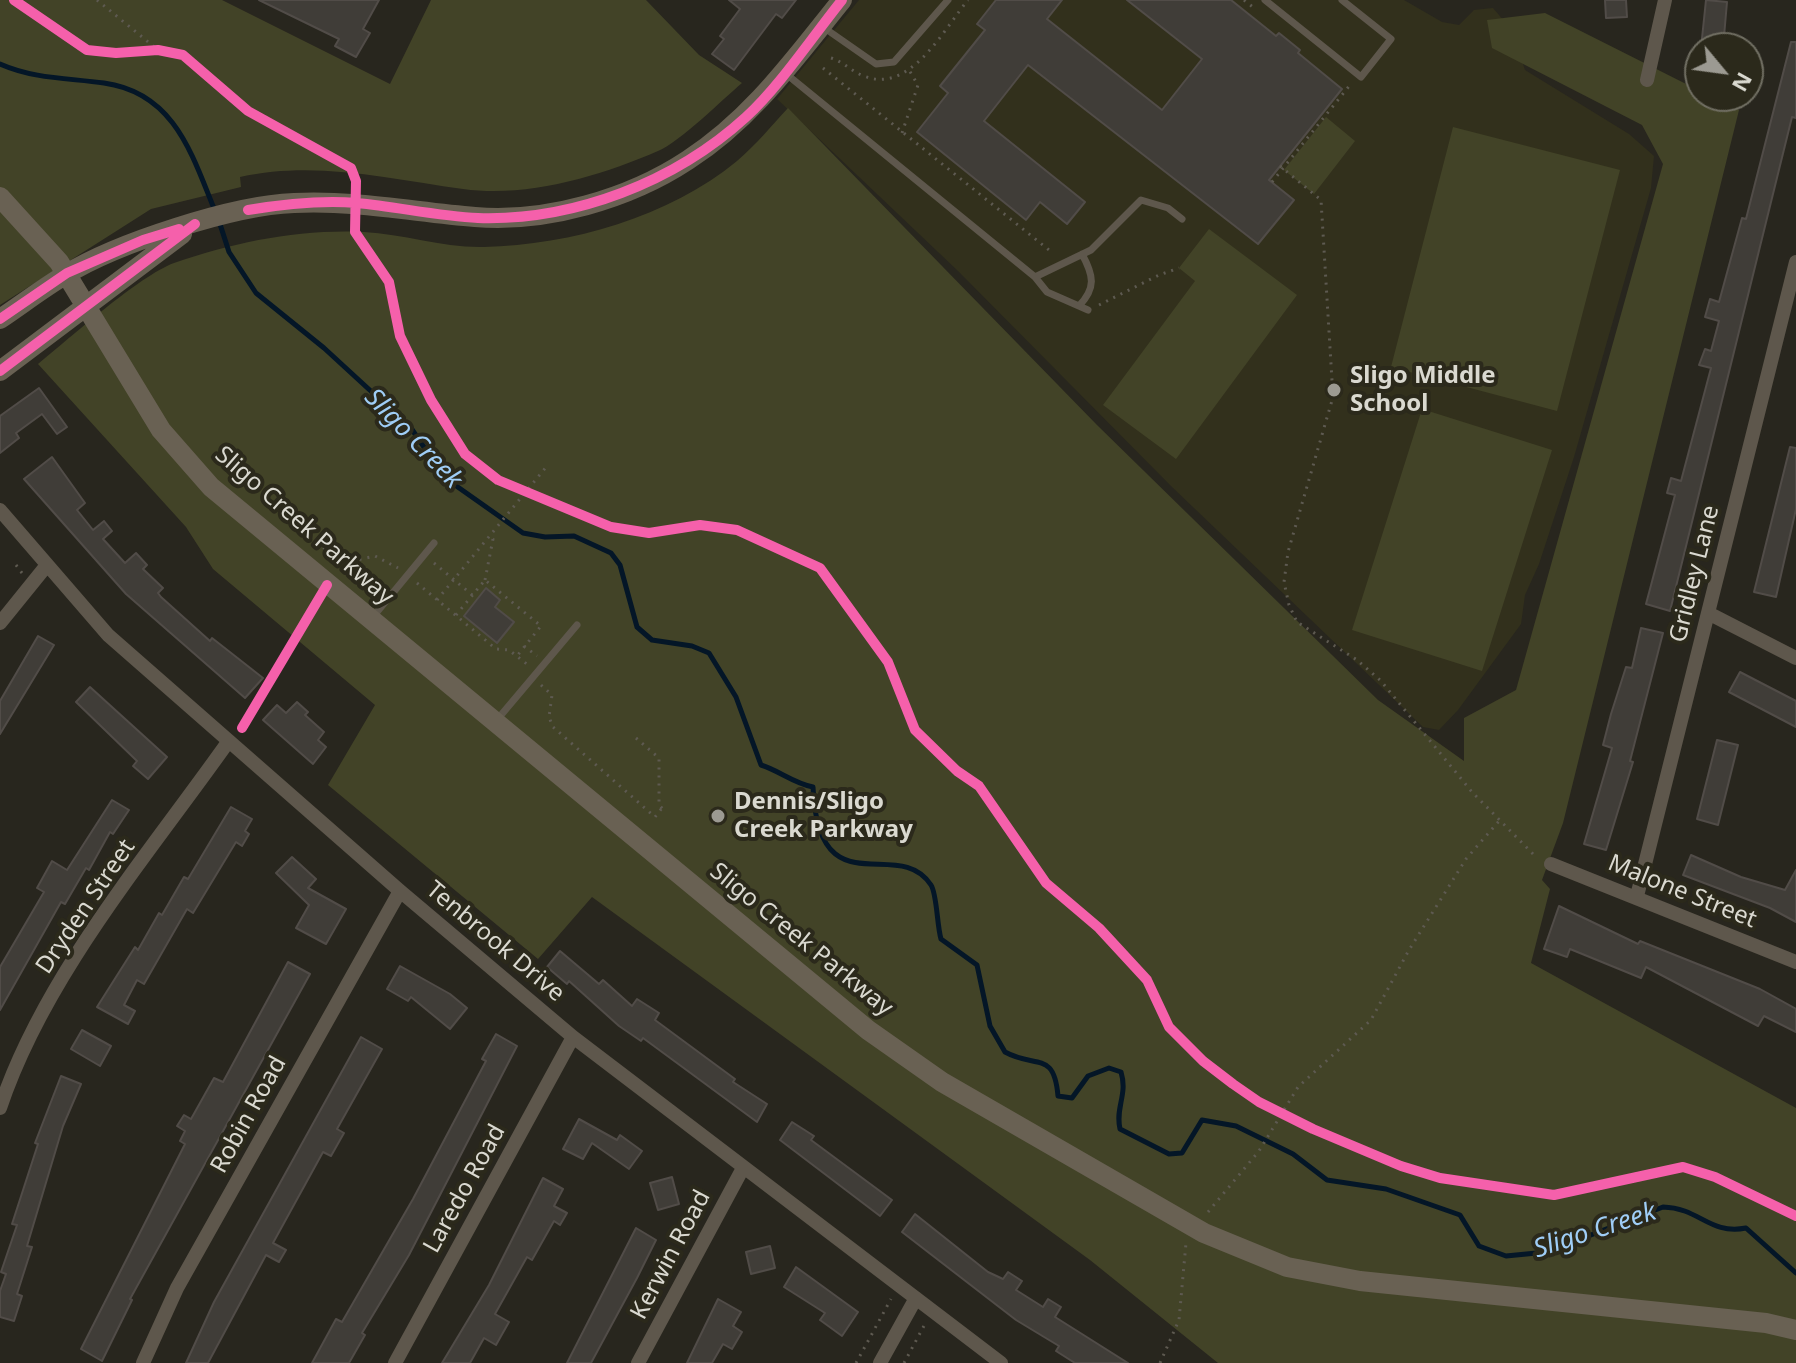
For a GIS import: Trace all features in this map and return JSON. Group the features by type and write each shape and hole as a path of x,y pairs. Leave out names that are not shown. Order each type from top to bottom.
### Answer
{"street":[{"path":"0,319 67,273 143,240 248,210 291,203 354,203 478,218 533,215 593,203 637,187 687,161 746,117 842,0"},
{"path":"1647,80 1665,0"},
{"name":"Sligo Creek Parkway","path":"0,197 67,273 161,430 211,487 858,1021 917,1064 1204,1233 1253,1256 1287,1267 1360,1281 1766,1323 1796,1330"},
{"path":"0,371 195,224"},
{"name":"Gridley Lane","path":"1637,896 1796,262"},
{"name":"Tenbrook Drive","path":"0,510 108,635 400,891 573,1037 1001,1363"},
{"path":"0,623 47,565"},
{"path":"1708,613 1796,658"},
{"name":"Dryden Street","path":"0,1108 44,1011 74,961 228,742"},
{"name":"Malone Street","path":"1551,864 1796,962"},
{"name":"Robin Road","path":"143,1363 177,1288 400,891"},
{"name":"Laredo Road","path":"395,1363 573,1037"},
{"name":"Kerwin Road","path":"638,1363 743,1168"},
{"path":"880,1363 916,1298"}],"lane":[{"path":"822,25 876,64 894,62 948,0"},
{"path":"1265,0 1361,77 1391,39 1342,0"},
{"path":"783,72 1035,277 1047,292 1088,310"},
{"path":"1035,277 1091,250 1141,200 1168,208 1182,219"},
{"path":"1079,306 1091,294 1093,274 1082,254"},
{"path":"371,619 434,543"},
{"path":"496,722 577,625"}],"path":[{"path":"97,0 158,50"},
{"path":"1244,0 1256,9"},
{"path":"144,51 171,50"},
{"path":"823,68 1049,250"},
{"path":"902,133 918,85 909,70"},
{"path":"1272,182 1350,85 1338,75"},
{"path":"1281,167 1321,200 1333,397 1288,552 1284,582 1289,605 1297,622 1357,660 1381,681 1522,846 1551,864"},
{"path":"1088,310 1179,268"},
{"path":"437,600 547,466"},
{"path":"512,485 538,496"},
{"path":"456,616 485,580 493,539 490,536"},
{"path":"310,538 346,562 383,557 496,649 509,650 517,656 552,695 549,717 553,727 613,776 628,797 655,817 663,809 659,805 659,758 636,738"},
{"path":"424,555 477,599"},
{"path":"485,580 541,626 517,656"},
{"path":"242,728 327,585"},
{"path":"1200,1221 1259,1151 1275,1110 1371,1020 1409,950 1466,859 1499,821"},
{"path":"1275,1110 1291,1118"},
{"path":"1160,1363 1179,1320 1188,1236"},
{"path":"856,1363 898,1285"},
{"path":"904,1363 932,1311"}],"shaded area":[{"name":"Sligo Middle School","path":"859,0 1404,0 1442,22 1459,25 1474,10 1493,8 1511,29 1525,70 1629,134 1654,156 1651,188 1574,457 1539,564 1525,595 1521,624 1458,710 1439,730 1423,727 1172,487 958,271 777,99"}],"green space":[{"path":"0,0 222,0 390,84 431,0 646,0 699,55 742,83 689,130 658,151 612,169 538,188 488,191 324,171 268,172 240,177 241,187 151,209 0,305"},
{"path":"1545,13 1684,83 1684,112 1739,112 1563,823 1542,880 1550,889 1531,963 1796,1108 1796,1363 1218,1363 1090,1260 592,897 538,959 328,785 375,705 213,569 186,527 38,364 159,270 244,243 291,235 364,232 484,247 551,241 618,224 681,198 710,181 744,155 788,108 1097,425 1378,700 1464,761 1464,718 1516,690 1663,164 1642,125 1492,48 1487,20"},
{"path":"1326,117 1355,141 1314,194 1284,170"},
{"path":"1453,127 1620,170 1557,411 1391,367"},
{"path":"1209,229 1297,295 1176,459 1103,405 1195,281 1179,268"},
{"path":"1422,409 1552,450 1482,671 1352,630"}],"building":[{"path":"259,0 379,0 363,29 370,33 356,57 335,46 339,39"},
{"path":"729,0 796,0 782,18 776,14 734,70 712,54 724,39 720,36 740,9"},
{"path":"996,0 1062,0 1047,19 1162,110 1202,59 1127,0 1231,0 1276,36 1279,33 1342,89 1269,180 1294,200 1258,244 1028,65 984,121 1085,202 1067,224 1040,202 1026,220 917,132 948,93 940,86 985,30 977,24"},
{"path":"1605,0 1626,0 1627,17 1606,18"},
{"path":"1706,0 1727,2 1724,32 1703,32"},
{"path":"1791,42 1796,42 1796,118 1792,117 1670,611 1646,604 1675,495 1667,493 1671,478 1681,481 1711,368 1699,365 1705,349 1711,351 1719,321 1705,317 1710,299 1719,302 1742,218 1746,219"},
{"path":"39,388 67,427 57,434 42,414 16,433 19,438 0,453 0,416"},
{"path":"1790,447 1796,448 1796,509 1776,597 1754,592"},
{"path":"52,457 85,503 77,510 93,530 104,521 112,531 103,539 125,563 136,553 147,565 143,569 163,588 158,593 161,597 210,641 212,638 263,678 245,698 126,594 24,479"},
{"path":"486,588 500,600 495,607 514,622 497,643 464,616"},
{"path":"1641,628 1663,633 1630,761 1633,762 1606,850 1584,844 1612,748 1603,745 1611,714 1626,667 1632,668"},
{"path":"38,636 54,645 0,734 0,701"},
{"path":"1740,672 1796,701 1796,727 1729,692"},
{"path":"90,687 167,757 148,779 133,766 137,761 76,702"},
{"path":"297,702 308,712 305,715 324,732 318,740 326,747 313,764 263,720 277,705 286,713"},
{"path":"1717,740 1738,745 1718,825 1697,819"},
{"path":"112,800 129,810 113,834 110,832 65,904 61,902 0,1010 0,967 44,892 37,888 52,861 67,870"},
{"path":"231,807 252,819 245,831 249,834 242,846 236,842 193,913 187,909 144,984 137,980 124,1005 135,1011 128,1024 97,1007 135,947 138,950 159,913 162,915 184,877 188,879"},
{"path":"1691,855 1741,877 1785,890 1796,870 1796,922 1770,908 1683,875"},
{"path":"292,857 316,879 308,888 346,909 326,944 296,928 309,905 276,873"},
{"path":"1559,906 1638,944 1640,941 1760,989 1796,1009 1796,1032 1764,1016 1758,1026 1646,967 1641,978 1570,949 1567,957 1544,949"},
{"path":"560,951 599,984 603,980 632,1006 637,999 659,1013 655,1020 735,1079 733,1082 767,1104 757,1122 643,1038 641,1041 619,1026 569,981 567,984 547,967"},
{"path":"288,962 310,974 130,1299 102,1361 81,1349 185,1144 180,1141 185,1131 177,1126 184,1115 191,1119 214,1078 223,1082"},
{"path":"400,966 450,994 467,1008 450,1029 411,997 408,1001 387,989"},
{"path":"82,1030 111,1046 100,1066 71,1049"},
{"path":"496,1034 517,1046 409,1255 362,1333 365,1335 349,1363 312,1363 336,1319 342,1322 413,1199 486,1061 482,1059"},
{"path":"361,1037 382,1049 337,1129 344,1133 331,1156 323,1152 273,1243 286,1250 279,1262 266,1255 208,1363 186,1363 214,1302"},
{"path":"61,1076 81,1084 63,1126 27,1246 32,1247 17,1294 22,1296 14,1321 0,1317 0,1291 6,1274 1,1272 17,1225 12,1224 38,1144 35,1143"},
{"path":"579,1119 617,1140 620,1135 642,1151 629,1169 592,1143 583,1159 563,1149"},
{"path":"792,1122 814,1136 811,1140 892,1200 880,1216 780,1140"},
{"path":"672,1177 679,1204 658,1210 650,1183"},
{"path":"543,1178 563,1189 554,1206 567,1213 560,1225 554,1221 532,1260 527,1257 495,1314 509,1322 496,1345 484,1338 470,1363 442,1363 489,1285"},
{"path":"915,1214 988,1272 1003,1279 1008,1272 1022,1281 1016,1290 1043,1307 1048,1299 1061,1307 1055,1317 1128,1363 1075,1363 1056,1351 1059,1346 1016,1320 902,1232"},
{"path":"636,1228 656,1240 637,1278 591,1363 567,1363"},
{"path":"770,1246 775,1268 751,1274 746,1252"},
{"path":"796,1267 858,1312 842,1336 820,1320 825,1313 784,1287"},
{"path":"718,1299 741,1312 733,1326 742,1332 732,1349 723,1344 712,1363 687,1363"}],"waterway":[{"path":"0,64 38,75 104,83 128,89 148,99 178,130 215,211"},
{"name":"Sligo Creek","path":"219,221 229,252 256,293 324,348 411,428 445,478 523,533 545,537 574,536 611,553 620,565 637,627 652,640 692,646 709,653 736,697 761,765 813,787 818,825 829,847 844,859 917,871 931,885 941,939 977,965 990,1026 1005,1052 1048,1066 1056,1082 1058,1096 1072,1098 1088,1076 1109,1068 1121,1072 1120,1129 1169,1154 1182,1153 1202,1120 1236,1126 1293,1154 1327,1180 1386,1189 1460,1215 1479,1246 1506,1256 1547,1252 1663,1207 1676,1208 1723,1228 1746,1228 1796,1273"}],"cycle path":[{"path":"14,0 87,50 116,53 158,50 183,55 248,111 351,168 356,181 355,232 389,282 400,336 431,400 465,454 498,480 611,527 649,533 700,525 737,530 820,568 888,662 915,730 957,771 979,786 1046,883 1099,928 1147,980 1169,1027 1203,1061 1259,1102 1313,1129 1401,1166 1440,1178 1554,1195 1683,1167 1715,1177 1796,1216"},
{"path":"248,210 302,203 343,202 463,217 514,217 550,213 621,193 688,161 746,117 783,76 842,0"},
{"path":"0,371 195,224"},
{"path":"0,319 67,273 143,240 179,229"},
{"path":"242,728 327,585"}],"place":[{"name":"Sligo Middle School","path":"1334,390"},
{"name":"Dennis/Sligo Creek Parkway","path":"718,816"}]}
